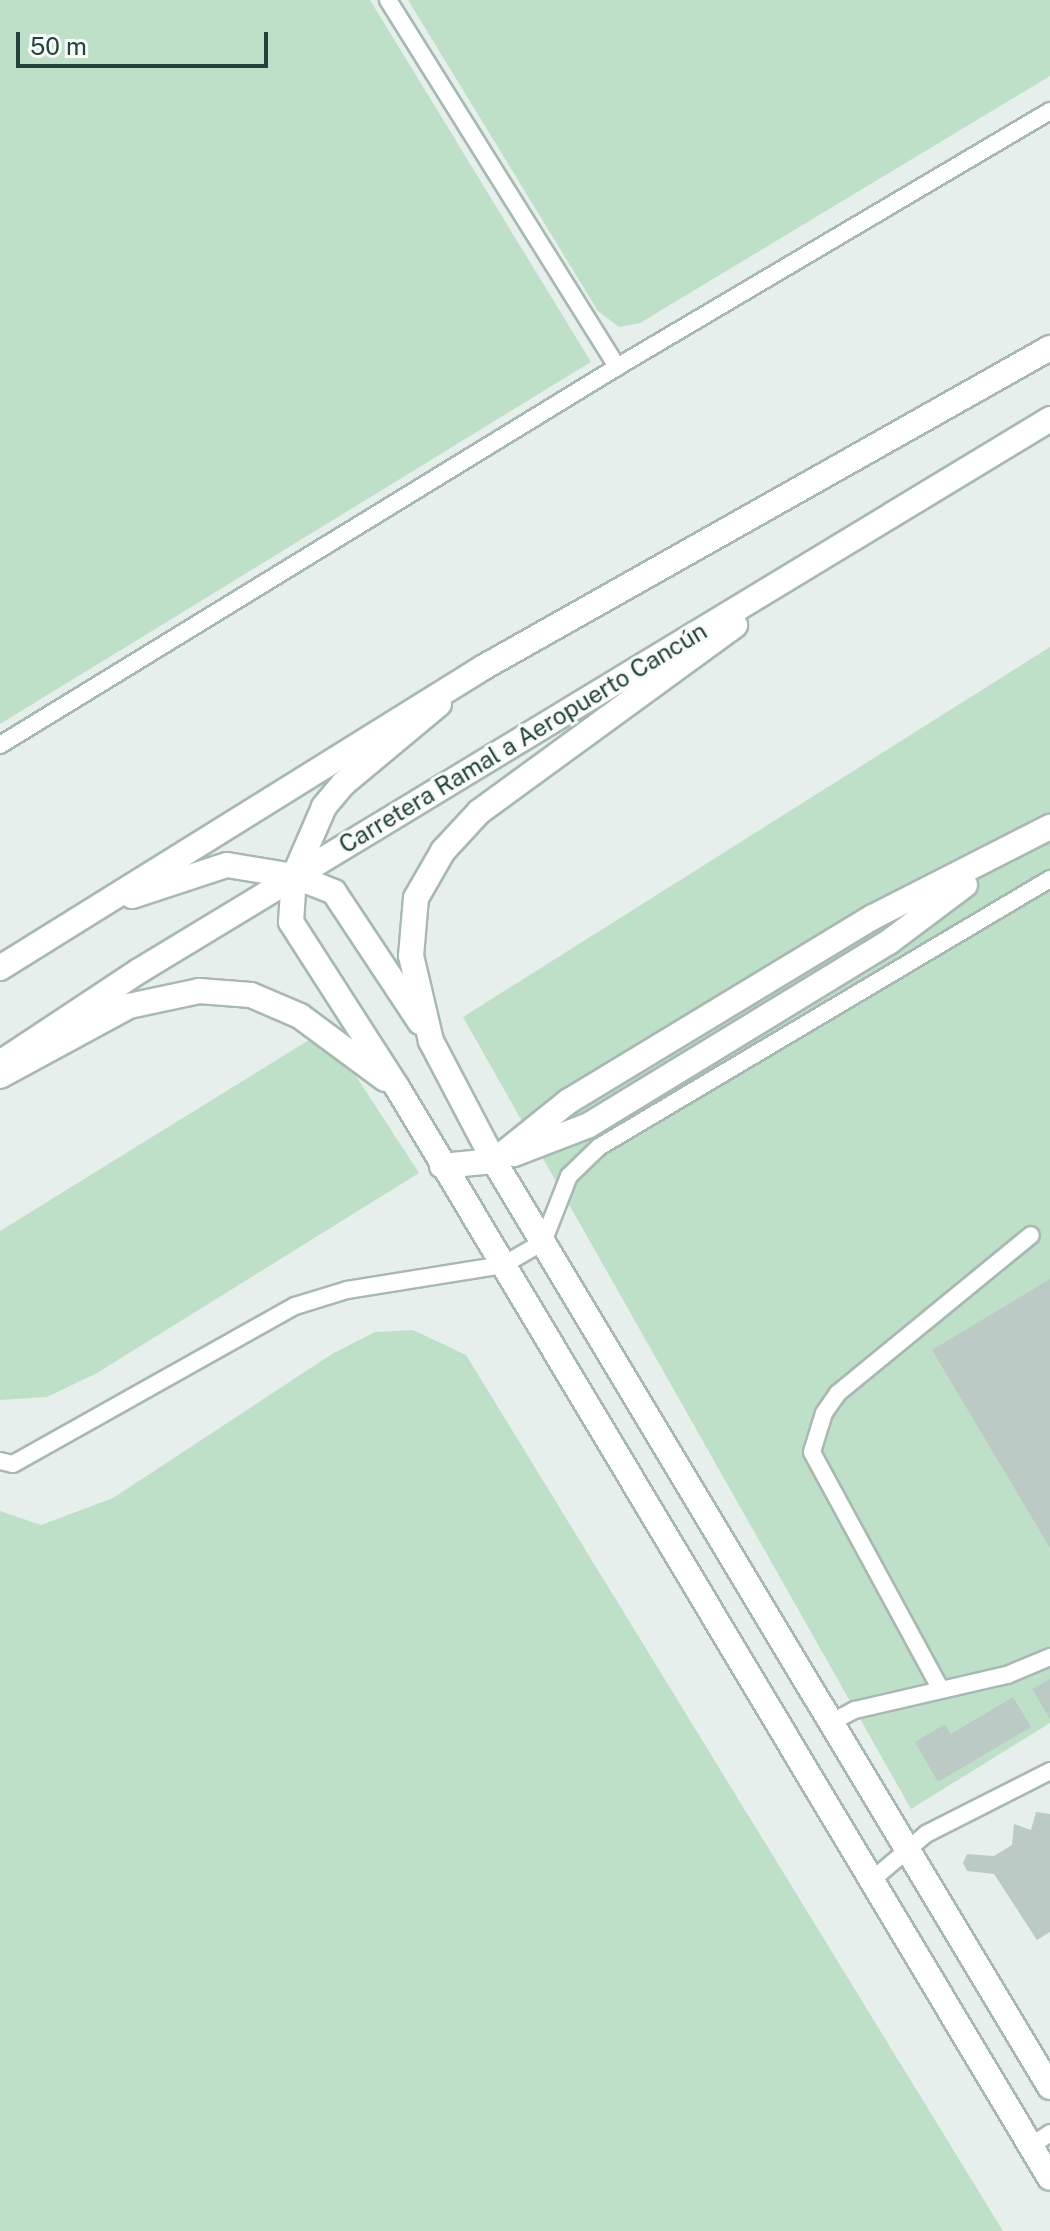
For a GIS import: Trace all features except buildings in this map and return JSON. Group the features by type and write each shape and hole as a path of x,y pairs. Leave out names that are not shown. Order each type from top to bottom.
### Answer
{"street":[{"path":"0,968 484,667 1050,348"},
{"name":"Carretera Ramal a Aeropuerto Cancún","path":"0,1063 294,876 1050,419"},
{"path":"431,1041 411,956 416,898 443,851 479,812 701,652 807,567"},
{"path":"484,667 343,784 324,807 294,876 291,922 397,1087 872,1880 1040,2139 1050,2178"},
{"path":"442,1166 494,1161 569,1101 873,917 1008,852 1050,827"},
{"path":"95,908 227,865 294,876 334,892 431,1041 494,1161 1050,2087"},
{"path":"0,1076 129,1006 199,991 251,995 300,1016 397,1087"}],"lane":[{"path":"388,0 617,367"},
{"path":"0,745 617,367 1050,111"},
{"path":"0,1461 13,1464 295,1306 347,1290 503,1265 543,1242 569,1176 599,1147 1050,879"},
{"path":"940,1688 812,1452 824,1413 838,1393 1031,1235"},
{"path":"832,1722 855,1710 1007,1675 1050,1657"},
{"path":"872,1880 907,1848 1050,1771"}],"green space":[{"path":"0,0 370,0 591,362 0,724"},
{"path":"408,0 1050,0 1050,76 640,323 619,327 598,311"},
{"path":"1050,647 1050,1723 911,1809 463,1017"},
{"path":"309,1040 350,1067 419,1173 97,1373 47,1397 0,1400 0,1231"},
{"path":"413,1330 466,1355 1003,2231 0,2231 0,1511 41,1525 113,1498 332,1354 375,1332"}]}
